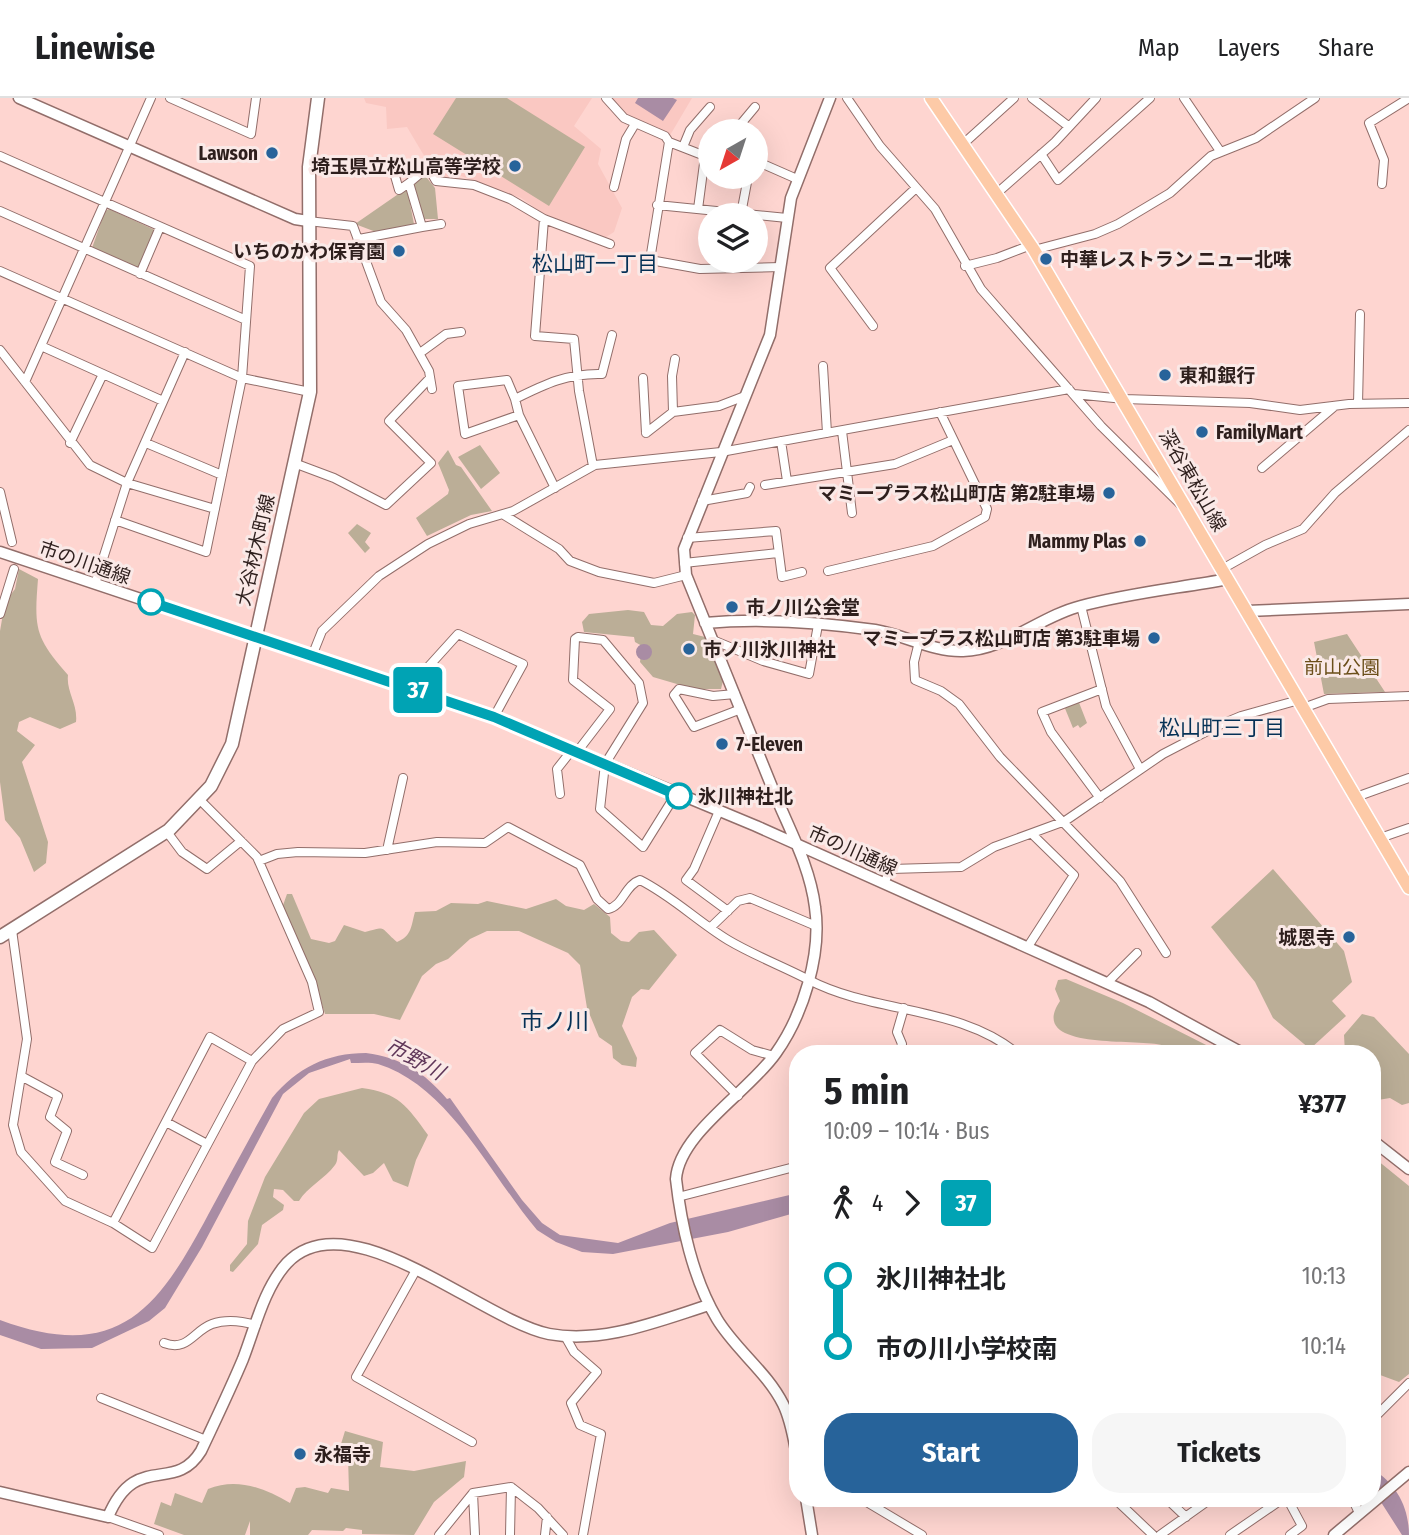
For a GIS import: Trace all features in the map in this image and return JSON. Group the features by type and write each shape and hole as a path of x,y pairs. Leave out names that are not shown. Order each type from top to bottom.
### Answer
{"main road":[{"name":"大谷材木町線","path":"0,937 167,832 200,800 221,770 232,744 310,392 312,317 308,221 310,148 318,98"},
{"name":"深谷東松山線","path":"931,98 1032,247 1124,399 1409,888"}],"street":[{"path":"19,98 295,219 353,226 381,302 407,330 420,353 432,389"},
{"path":"25,382 151,98"},
{"path":"170,98 186,101 251,134 256,98"},
{"path":"606,98 624,118 665,136 669,142 698,152"},
{"path":"789,1422 781,1401 718,1321 709,1305 693,1258 676,1179 680,1156 774,1056 793,1024 807,979 816,926 808,871 685,569 687,538 774,322 787,218 797,179 830,98"},
{"path":"846,98 880,146 935,209 965,266 981,289 1150,476 1189,511"},
{"path":"962,145 1014,98"},
{"path":"1032,98 1068,126"},
{"path":"996,194 1041,154 1096,98"},
{"path":"1041,154 1058,180 1150,98"},
{"path":"1185,98 1220,151"},
{"path":"1294,98 1301,107"},
{"path":"965,266 1095,233 1118,224 1170,193 1203,161 1220,151 1256,138 1315,98"},
{"path":"1382,184 1384,160 1369,124 1408,99"},
{"path":"683,147 691,130 710,107"},
{"path":"745,119 755,107"},
{"path":"614,187 626,139 635,124"},
{"path":"669,142 650,260 700,269 781,267"},
{"path":"0,156 250,266 243,378 206,552 115,520"},
{"path":"768,166 797,179"},
{"path":"393,169 399,191 428,167 436,181 474,185 510,200 544,219 610,244"},
{"path":"409,183 422,227"},
{"path":"873,326 830,268 916,188"},
{"path":"657,205 698,209"},
{"path":"0,211 246,320"},
{"path":"768,216 787,218"},
{"path":"544,219 535,336 574,339 593,466"},
{"path":"359,239 441,224"},
{"path":"141,274 160,227"},
{"path":"0,271 243,378 310,392"},
{"path":"1359,404 1360,314"},
{"path":"420,353 446,334 461,332"},
{"path":"515,399 553,380 577,373 602,373 612,335"},
{"path":"41,346 163,401"},
{"path":"0,350 90,466 127,483 215,509"},
{"path":"95,584 127,483 184,352"},
{"path":"673,412 672,376 675,359"},
{"path":"823,366 827,433"},
{"path":"71,443 103,374"},
{"path":"643,377 646,433 673,412 719,406 745,396"},
{"path":"294,463 334,478 386,505 431,463 389,421 430,379"},
{"path":"519,415 465,434 458,386 507,380 519,415 555,488"},
{"path":"312,656 322,631 379,576 428,544 469,524 504,515 593,466 628,460 721,452 1071,391 1124,399 1239,402 1300,410 1335,405 1409,403"},
{"path":"1262,468 1335,405"},
{"path":"828,571 933,546 985,517 987,509 940,412"},
{"path":"705,623 765,620 876,631 948,651 981,648 1081,606 1225,574 1265,545 1303,529 1335,493 1409,430"},
{"path":"842,431 852,513"},
{"path":"765,485 895,464 953,440"},
{"path":"781,441 787,481"},
{"path":"146,443 222,475"},
{"path":"702,501 747,493 750,487"},
{"path":"0,492 12,542"},
{"path":"504,515 559,549 570,561 599,572 654,583 685,569 778,553"},
{"path":"687,538 776,531 782,577 802,572"},
{"name":"市の川通線","path":"0,552 494,717 719,811 1107,983 1227,1045"},
{"path":"0,614 14,569"},
{"path":"1247,611 1409,604"},
{"path":"1081,606 1105,706 1140,769"},
{"path":"713,640 763,661 809,674 818,625"},
{"path":"410,687 458,634 523,664 494,717"},
{"path":"560,794 557,769 610,709 573,680 575,639 578,637 603,640 639,683 643,703 604,764 600,809 643,848 676,794"},
{"path":"919,642 914,662 915,680 952,697 1000,757 1065,821 1120,881 1166,953"},
{"path":"735,694 713,696 679,689 674,695 694,727 741,709"},
{"path":"1100,798 1051,732 1042,712 1102,689"},
{"path":"884,884 891,869 961,867 995,847 1065,821 1140,769 1217,726 1241,716 1328,699 1409,696"},
{"path":"387,850 403,778"},
{"path":"1356,797 1409,778"},
{"path":"12,930 27,1039 13,1125 27,1161 70,1204 113,1223 152,1248 252,1061 283,1029 319,1012 312,982 259,861 200,800"},
{"path":"719,811 694,869 686,880 728,911"},
{"path":"259,861 298,852 365,853 437,842 485,843 509,827 580,865 604,907 615,907 634,882 639,880 727,939 807,979 846,995 904,1008 992,1035 1006,1045"},
{"path":"1380,838 1409,828"},
{"path":"167,832 182,852 207,869 241,841"},
{"path":"1027,948 1074,875 1033,835"},
{"path":"711,927 738,901 750,898 816,926"},
{"path":"1107,983 1137,953"},
{"path":"902,1045 897,1032 904,1008"},
{"path":"738,1096 695,1053 720,1030 752,1051 774,1056"},
{"path":"113,1223 210,1037 252,1061"},
{"path":"21,1076 58,1096 50,1117 67,1131 55,1162 83,1175"},
{"path":"166,1122 207,1144"},
{"path":"1381,1147 1409,1168"},
{"path":"678,1197 789,1168"},
{"path":"108,1517 120,1494 130,1483 144,1476 166,1474 186,1468 198,1456 281,1271 298,1254 311,1246 340,1242 356,1245 416,1270 519,1323 565,1336 598,1336 709,1305"},
{"path":"416,1270 356,1377 472,1442"},
{"path":"164,1343 179,1346 186,1344 213,1324 237,1321 256,1325"},
{"path":"565,1336 575,1352 597,1372 571,1404 580,1425 601,1434 583,1535"},
{"path":"1381,1411 1409,1383"},
{"path":"101,1398 206,1440"},
{"path":"1381,1495 1407,1473"},
{"path":"510,1535 511,1487"},
{"path":"439,1535 473,1493 511,1487 547,1517 563,1535"},
{"path":"0,1492 108,1517 159,1535"},
{"path":"473,1493 475,1535"},
{"path":"807,1507 812,1535"},
{"path":"875,1507 922,1535"},
{"path":"1123,1507 1153,1535"},
{"path":"1175,1507 1186,1517"},
{"path":"1160,1535 1200,1507"},
{"path":"1230,1535 1272,1507"},
{"path":"1290,1507 1302,1527 1290,1535"},
{"path":"1360,1507 1363,1510"},
{"path":"1334,1535 1367,1507"},
{"path":"545,1535 547,1517"}],"shaded area":[{"name":"埼玉県立松山高等学校","path":"364,98 592,98 574,126 601,149 598,164 622,208 614,232 603,239 544,214 521,198 461,176 445,177 432,169 407,127 387,129 386,107 366,103"},
{"path":"612,98 692,98 669,137 628,116"},
{"path":"638,98 677,100 663,121 635,103"},
{"path":"644,644 650,646 650,658 644,660 638,658 636,652 638,646"},
{"path":"366,1053 391,1058 421,1074 447,1099 450,1098 522,1200 542,1223 560,1235 618,1243 670,1223 789,1195 789,1215 728,1232 613,1254 582,1252 556,1242 537,1230 467,1135 426,1092 403,1075 378,1064 351,1063 350,1059 309,1073 283,1094 202,1247 165,1308 149,1321 92,1348 41,1349 0,1335 0,1320 40,1332 75,1335 104,1331 129,1320 151,1302 189,1249 272,1098 292,1078 314,1064"},
{"path":"1381,1476 1388,1481 1404,1506 1409,1535 1402,1535 1381,1502"}],"green space":[{"path":"456,98 507,98 585,147 549,206 433,134"},
{"path":"423,173 435,188 438,219 423,219 413,182"},
{"path":"407,188 414,224 376,232 355,224"},
{"path":"109,209 155,230 139,269 92,248 105,211"},
{"path":"480,445 500,473 481,489 458,457"},
{"path":"448,450 456,465 461,467 492,511 471,515 427,536 416,518 448,494 449,490 438,463"},
{"path":"357,524 371,533 365,542 370,548 365,553 348,533"},
{"path":"19,569 38,579 36,610 39,632 49,651 68,675 76,716 76,722 60,729 30,717 19,722 17,731 35,745 22,762 48,842 46,863 34,872 20,838 5,820 0,782 0,631 5,602 15,589"},
{"path":"628,610 644,612 651,625 663,626 677,614 692,612 695,615 693,634 705,637 723,681 721,689 694,689 653,677 640,662 642,646 635,642 634,637 584,632 582,622 589,614"},
{"name":"前山公園","path":"1347,634 1385,692 1324,694 1314,642"},
{"path":"1078,700 1087,723 1080,728 1078,725 1073,728 1064,706"},
{"path":"1273,869 1344,951 1352,982 1332,1001 1346,1016 1314,1045 1305,1045 1273,1018 1255,982 1211,927"},
{"path":"287,894 292,894 311,939 329,943 335,941 344,925 365,932 383,929 397,942 408,934 415,912 436,911 451,903 478,904 487,901 526,909 556,899 566,906 584,910 594,904 610,917 611,933 621,941 629,942 639,932 654,930 677,955 649,990 641,989 632,997 622,1026 637,1058 636,1067 622,1065 613,1058 612,1046 599,1037 587,1008 580,965 568,953 519,931 487,931 470,939 448,959 436,964 422,976 400,1020 374,1014 325,1014 311,969 282,908"},
{"path":"1066,979 1123,1003 1206,1045 1159,1045 1072,1036 1059,1029 1054,1017 1060,1001 1055,989 1058,980"},
{"path":"1362,1014 1374,1017 1409,1054 1409,1103 1402,1105 1390,1098 1381,1100 1381,1045 1345,1045 1344,1035"},
{"path":"362,1088 394,1097 414,1116 428,1135 416,1160 408,1187 393,1181 384,1163 373,1173 364,1176 339,1150 335,1165 299,1201 294,1201 283,1190 274,1189 273,1197 284,1205 283,1210 262,1225 258,1244 233,1272 230,1271 230,1265 247,1244 248,1221 265,1177 304,1113 319,1099"},
{"path":"1381,1163 1409,1186 1409,1374 1399,1382 1381,1375"},
{"path":"345,1431 383,1442 380,1467 414,1471 466,1461 464,1477 434,1502 414,1535 362,1534 362,1530 346,1528 343,1531 312,1530 308,1535 250,1535 250,1521 245,1535 184,1535 154,1524 161,1502 171,1506 175,1493 202,1503 208,1489 240,1484 270,1493 290,1503 296,1488 305,1487 328,1493 331,1488 349,1491 348,1457 341,1444"}],"bus line":[{"name":"37","path":"151,602 494,717 679,796"}],"place":[{"name":"Lawson","path":"272,153"},
{"name":"埼玉県立松山高等学校","path":"515,166"},
{"name":"いちのかわ保育園","path":"399,251"},
{"name":"中華レストラン ニュー北味","path":"1046,259"},
{"name":"東和銀行","path":"1165,375"},
{"name":"FamilyMart","path":"1202,432"},
{"name":"マミープラス松山町店 第2駐車場","path":"1109,493"},
{"name":"Mammy Plas","path":"1140,541"},
{"name":"市ノ川公会堂","path":"732,607"},
{"name":"マミープラス松山町店 第3駐車場","path":"1154,638"},
{"name":"市ノ川氷川神社","path":"689,649"},
{"name":"7-Eleven","path":"722,744"},
{"name":"氷川神社北","path":"679,796"},
{"name":"城恩寺","path":"1349,937"},
{"name":"永福寺","path":"300,1454"}],"district":[{"name":"松山町一丁目","path":"595,264"},
{"name":"松山町三丁目","path":"1222,728"},
{"name":"市ノ川","path":"555,1021"}],"water label":[{"name":"市野川","path":"415,1059"}]}
